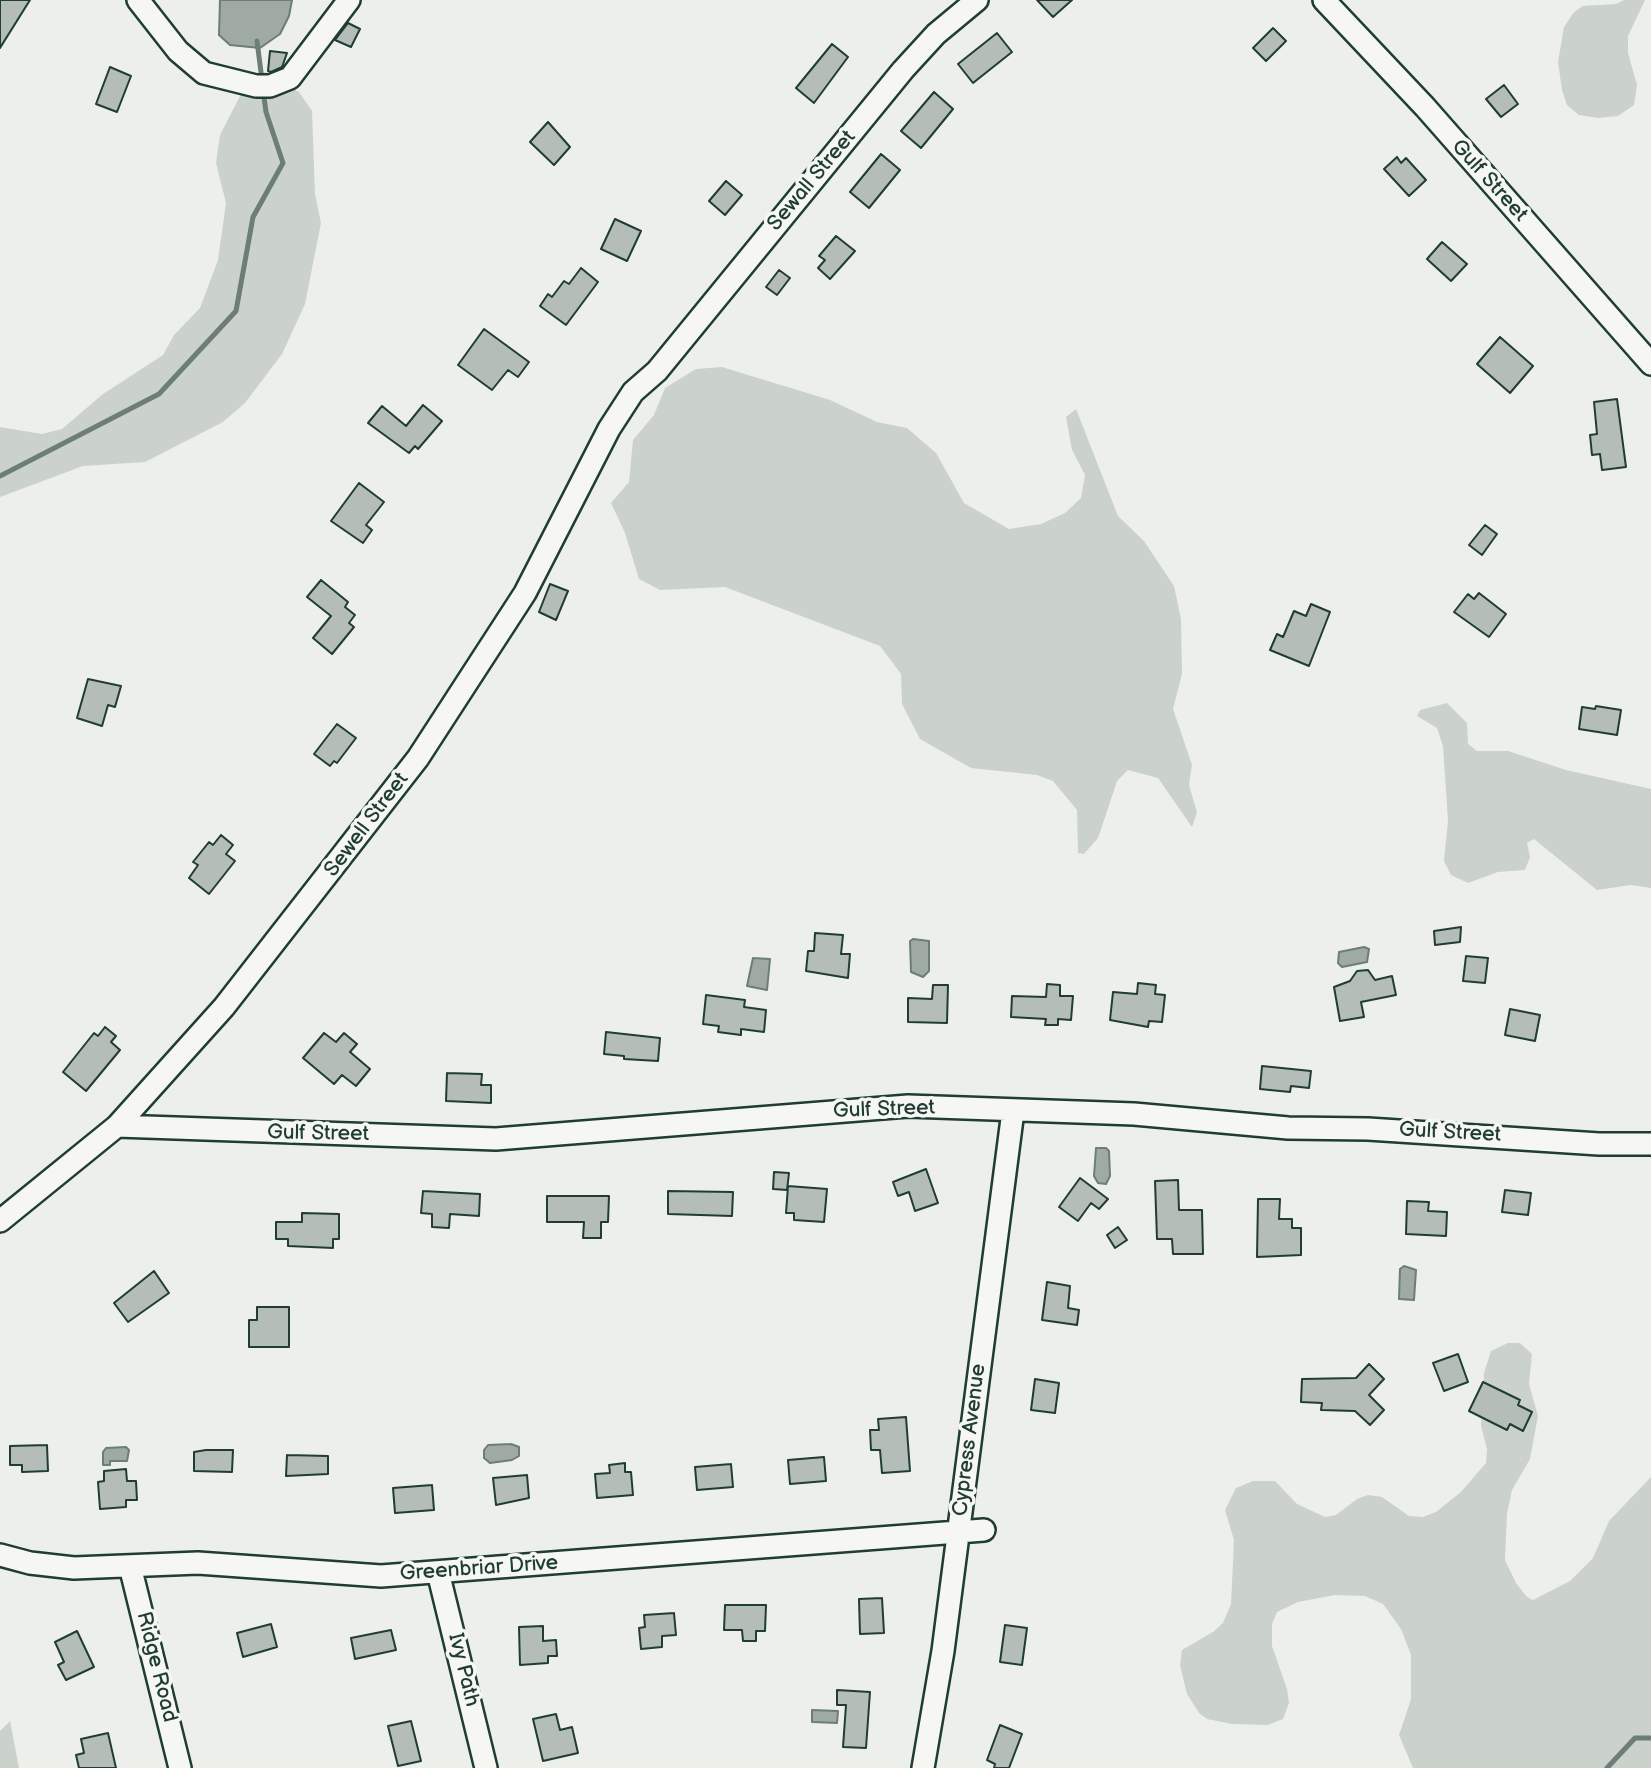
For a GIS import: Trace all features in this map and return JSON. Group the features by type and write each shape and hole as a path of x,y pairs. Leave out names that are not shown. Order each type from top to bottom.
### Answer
{"street":[{"path":"138,0 178,51 204,73 263,86 290,78 349,0"},
{"name":"Sewall Street","path":"657,371 903,70 936,34 977,0"},
{"name":"Gulf Street","path":"1324,0 1424,107 1651,364"},
{"name":"Sewell Street","path":"0,1221 117,1126 224,1007 350,849 418,758 525,593 608,429 633,392 657,371"},
{"name":"Gulf Street","path":"117,1126 496,1139 908,1106 1134,1114 1288,1128 1368,1129 1651,1144"},
{"name":"Cypress Avenue","path":"923,1768 959,1533 1013,1111"},
{"name":"Greenbriar Drive","path":"0,1555 30,1563 74,1568 198,1563 376,1576 984,1530"},
{"name":"Ridge Road","path":"130,1566 180,1768"},
{"name":"Ivy Path","path":"438,1572 486,1768"}],"shaded area":[{"path":"220,0 292,0 289,16 280,34 260,48 230,45 219,35"},
{"path":"1624,0 1645,0 1628,36 1628,53 1637,85 1634,105 1618,116 1598,118 1579,115 1567,105 1562,90 1558,62 1564,27 1574,12 1583,6 1616,4"},
{"path":"266,72 299,92 312,111 315,194 321,223 305,304 282,354 245,403 223,422 145,462 83,466 0,497 0,427 42,434 62,429 103,394 163,355 174,335 200,308 218,260 226,203 216,163 220,135 240,96 245,77"},
{"path":"722,367 830,400 877,422 907,428 936,453 964,503 1009,529 1041,524 1065,513 1081,498 1085,475 1072,450 1066,417 1076,409 1118,516 1144,541 1174,586 1181,619 1182,674 1173,709 1192,765 1189,785 1197,812 1192,827 1158,778 1128,770 1117,781 1098,838 1084,854 1078,853 1077,810 1053,781 1037,775 971,768 920,739 902,704 901,674 880,646 725,587 660,590 639,579 625,533 611,503 629,482 633,440 654,415 665,388 696,369"},
{"path":"1447,703 1467,723 1468,744 1477,751 1508,751 1566,770 1651,789 1651,888 1631,885 1597,890 1534,839 1527,843 1530,857 1525,870 1498,872 1468,883 1451,875 1444,861 1448,821 1443,746 1437,728 1417,716 1420,710"},
{"path":"910,941 929,941 929,971 923,977 911,972"},
{"path":"1364,947 1369,949 1367,962 1342,967 1338,963 1339,952"},
{"path":"753,958 770,959 767,990 747,986"},
{"path":"1096,1148 1106,1148 1109,1151 1110,1176 1106,1184 1098,1183 1094,1176"},
{"path":"1404,1266 1416,1270 1414,1300 1399,1299 1400,1269"},
{"path":"1508,1343 1520,1343 1532,1354 1529,1384 1538,1416 1530,1459 1512,1490 1507,1514 1505,1560 1516,1583 1527,1597 1533,1600 1570,1581 1593,1558 1609,1521 1651,1477 1651,1768 1413,1768 1399,1735 1411,1699 1411,1655 1401,1629 1383,1604 1365,1596 1335,1595 1298,1602 1277,1612 1272,1624 1272,1646 1287,1689 1289,1703 1283,1719 1268,1725 1232,1724 1207,1719 1199,1713 1187,1694 1180,1665 1182,1650 1223,1623 1231,1604 1234,1540 1225,1510 1236,1488 1253,1481 1275,1481 1297,1504 1325,1517 1336,1515 1357,1499 1368,1495 1382,1497 1409,1516 1423,1517 1436,1512 1461,1492 1486,1463 1487,1449 1481,1426 1484,1373 1491,1351"},
{"path":"511,1444 519,1447 519,1456 512,1460 490,1463 484,1458 484,1450 488,1445"},
{"path":"126,1447 129,1450 127,1461 110,1461 110,1465 103,1465 103,1452 106,1448"},
{"path":"812,1710 838,1711 837,1723 812,1722"},
{"path":"10,1721 19,1768 0,1768 0,1731"}],"building":[{"path":"0,0 30,0 0,48"},
{"path":"1037,0 1072,0 1053,17"},
{"path":"348,23 360,29 351,47 335,40"},
{"path":"1273,28 1286,41 1266,61 1253,48"},
{"path":"997,33 1012,52 973,83 958,64"},
{"path":"832,44 848,57 814,103 796,88"},
{"path":"270,51 287,53 282,67 271,72 268,71"},
{"path":"110,67 131,76 117,112 96,104"},
{"path":"1504,85 1518,104 1501,117 1486,99"},
{"path":"934,92 953,109 921,148 901,131"},
{"path":"548,122 570,147 554,165 530,142"},
{"path":"881,154 900,170 869,208 850,192"},
{"path":"1397,157 1401,163 1406,158 1426,180 1409,196 1384,169"},
{"path":"726,181 742,195 725,215 709,201"},
{"path":"615,219 641,231 627,261 601,249"},
{"path":"836,236 855,251 830,279 818,268 825,260 819,256"},
{"path":"1442,242 1467,264 1451,281 1427,259"},
{"path":"581,268 598,282 566,325 540,306 548,294 552,297 564,281 569,284"},
{"path":"779,270 790,278 777,295 766,287"},
{"path":"484,329 529,362 518,377 508,370 492,390 458,365"},
{"path":"1500,337 1533,366 1510,393 1477,364"},
{"path":"1617,399 1626,467 1602,470 1600,454 1592,455 1590,435 1597,434 1594,402"},
{"path":"423,405 442,421 418,449 415,446 409,453 368,423 382,406 406,426"},
{"path":"359,483 384,502 366,525 372,530 363,543 331,521"},
{"path":"1485,525 1497,534 1482,555 1469,545"},
{"path":"321,580 348,602 345,607 355,615 349,623 354,627 332,654 313,638 331,616 307,597"},
{"path":"550,584 568,591 556,620 539,612"},
{"path":"1479,593 1506,614 1489,637 1454,612 1468,594 1474,599"},
{"path":"1311,604 1330,612 1309,666 1270,650 1277,634 1283,637 1294,611 1306,616"},
{"path":"88,679 121,686 115,707 108,705 102,726 77,718"},
{"path":"1596,706 1621,710 1617,735 1579,729 1582,707 1595,709"},
{"path":"337,724 356,738 337,763 334,761 330,766 314,754"},
{"path":"221,835 233,845 226,854 235,861 209,894 189,878 198,865 193,862 209,842 213,845"},
{"path":"1461,927 1460,942 1435,945 1434,931"},
{"path":"815,933 843,935 841,954 850,954 848,978 806,971 808,951 814,951"},
{"path":"1466,956 1488,958 1485,983 1463,981"},
{"path":"1368,970 1375,980 1392,976 1396,995 1361,1002 1364,1017 1340,1021 1334,987 1350,981 1357,971"},
{"path":"1138,983 1156,985 1155,994 1165,995 1162,1022 1149,1021 1148,1027 1110,1020 1113,992 1137,994"},
{"path":"1047,984 1060,985 1060,996 1073,996 1071,1020 1058,1019 1058,1025 1045,1025 1046,1019 1011,1017 1012,996 1046,997"},
{"path":"933,985 948,985 947,1023 908,1022 908,998 932,999"},
{"path":"706,995 745,1000 744,1007 766,1010 764,1032 741,1029 741,1035 718,1032 719,1026 703,1024"},
{"path":"1510,1009 1540,1015 1535,1041 1505,1035"},
{"path":"105,1027 116,1036 111,1042 120,1050 86,1091 63,1072 94,1033 98,1036"},
{"path":"606,1032 660,1038 658,1061 624,1059 624,1056 604,1054"},
{"path":"324,1033 336,1042 344,1033 357,1044 350,1052 370,1069 356,1086 342,1075 334,1084 303,1058"},
{"path":"1262,1066 1311,1071 1309,1088 1291,1086 1290,1092 1260,1089"},
{"path":"447,1073 482,1074 481,1085 491,1085 491,1103 446,1101"},
{"path":"926,1169 938,1203 915,1211 909,1192 898,1196 893,1182"},
{"path":"774,1172 789,1173 787,1190 773,1189"},
{"path":"1080,1178 1108,1199 1099,1209 1091,1203 1078,1221 1059,1207"},
{"path":"1178,1180 1179,1210 1202,1210 1203,1254 1173,1254 1172,1239 1157,1239 1155,1181"},
{"path":"788,1186 827,1189 824,1222 794,1220 794,1213 786,1213"},
{"path":"1505,1190 1531,1193 1528,1215 1502,1212"},
{"path":"423,1191 480,1194 479,1216 450,1214 449,1228 432,1227 432,1214 421,1213"},
{"path":"668,1191 733,1192 732,1216 668,1214"},
{"path":"547,1196 609,1196 608,1222 601,1222 601,1238 583,1238 584,1222 547,1222"},
{"path":"1258,1199 1280,1199 1279,1219 1292,1219 1292,1228 1301,1228 1301,1255 1257,1257"},
{"path":"1407,1201 1429,1202 1428,1211 1447,1212 1446,1236 1406,1234"},
{"path":"302,1213 339,1214 339,1239 333,1239 333,1248 288,1246 288,1239 276,1239 276,1222 302,1222"},
{"path":"1118,1227 1127,1240 1115,1248 1107,1235"},
{"path":"154,1271 169,1293 128,1322 114,1303"},
{"path":"1047,1282 1070,1286 1068,1308 1079,1310 1077,1325 1042,1320"},
{"path":"257,1307 289,1307 289,1347 249,1347 249,1320 257,1320"},
{"path":"1458,1354 1468,1382 1444,1391 1433,1363"},
{"path":"1369,1364 1384,1379 1369,1395 1384,1410 1370,1425 1355,1411 1321,1410 1322,1403 1301,1402 1302,1379 1356,1378"},
{"path":"1035,1379 1059,1383 1055,1413 1031,1410"},
{"path":"1483,1382 1520,1400 1518,1405 1532,1412 1523,1431 1510,1424 1507,1430 1469,1411"},
{"path":"906,1417 910,1471 882,1473 880,1450 871,1450 870,1430 879,1430 878,1419"},
{"path":"47,1445 48,1471 22,1472 22,1465 10,1465 10,1446"},
{"path":"233,1450 232,1472 194,1471 194,1452"},
{"path":"287,1455 328,1456 328,1474 286,1476"},
{"path":"824,1457 826,1481 790,1484 788,1460"},
{"path":"625,1463 625,1472 631,1472 633,1495 597,1498 595,1474 610,1473 609,1465"},
{"path":"731,1464 733,1487 697,1490 695,1467"},
{"path":"126,1469 127,1481 136,1481 137,1500 126,1500 126,1507 100,1509 98,1482 104,1481 104,1471"},
{"path":"527,1475 529,1498 496,1505 493,1478"},
{"path":"432,1485 434,1510 395,1513 393,1488"},
{"path":"882,1598 884,1633 860,1634 859,1599"},
{"path":"725,1605 766,1605 765,1631 756,1631 756,1641 743,1641 742,1630 724,1630"},
{"path":"674,1613 676,1635 662,1636 662,1647 641,1649 639,1628 645,1627 644,1615"},
{"path":"271,1624 277,1647 243,1657 237,1633"},
{"path":"1005,1625 1027,1628 1022,1665 1000,1662"},
{"path":"543,1626 543,1641 556,1640 557,1656 548,1656 548,1663 520,1665 519,1627"},
{"path":"391,1630 396,1650 355,1659 351,1638"},
{"path":"77,1631 94,1667 66,1680 58,1665 64,1662 55,1642"},
{"path":"837,1690 870,1692 866,1748 843,1747 846,1705 837,1705"},
{"path":"556,1714 560,1730 572,1727 578,1753 543,1761 533,1719"},
{"path":"411,1721 421,1761 398,1766 388,1726"},
{"path":"1000,1725 1022,1734 1009,1768 994,1768 995,1764 987,1760"},
{"path":"108,1733 116,1768 79,1768 76,1755 84,1753 81,1739"}],"waterway":[{"path":"257,41 262,80"},
{"path":"0,476 159,394 236,311 253,217 283,163 266,112 263,90"},
{"path":"1607,1768 1635,1738 1651,1738"}]}
